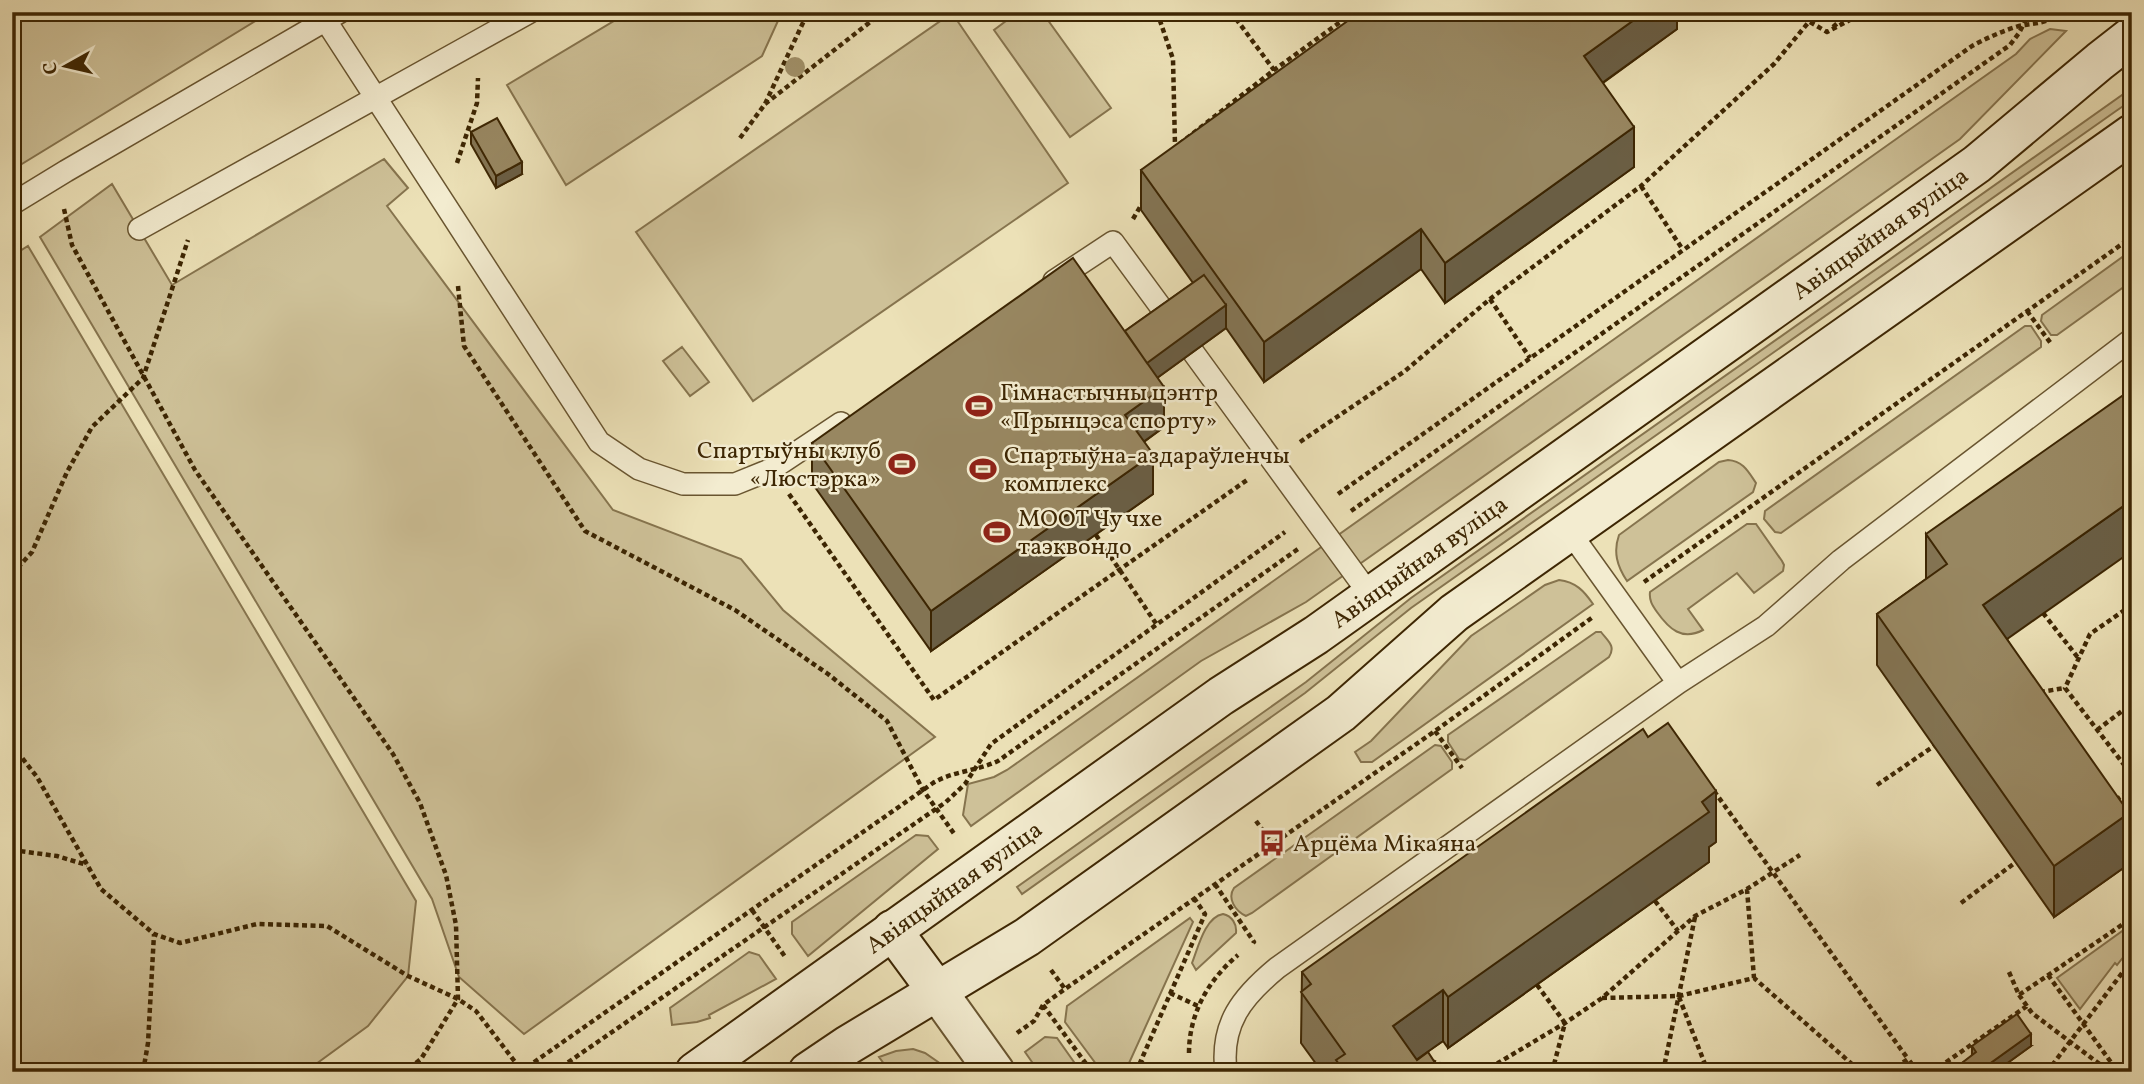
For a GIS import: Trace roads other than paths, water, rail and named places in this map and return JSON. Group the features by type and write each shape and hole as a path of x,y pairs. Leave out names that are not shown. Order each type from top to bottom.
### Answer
{"main road":[{"name":"Авіяцыйная вуліца","path":"695,1072 1221,695 1316,635 1977,164 2132,36"},
{"path":"808,1072 1027,937 1330,720 1454,613 2132,134"},
{"path":"892,930 995,1072"}],"lane":[{"path":"139,229 530,12"},
{"path":"12,204 333,16 376,97 599,442 639,469 683,484 734,484 772,469 863,409"},
{"path":"1033,295 1113,242 1171,321"},
{"path":"1226,1072 1225,1049 1231,1024 1245,997 1286,961 1678,683 1766,626 1841,560 2132,339"},
{"path":"1193,352 1370,595"},
{"path":"1569,531 1678,683"}],"place":[{"name":"Гімнастычны цэнтр «Прынцэса спорту»","path":"979,406"},
{"name":"Cпартыўны клуб «Люстэрка»","path":"902,464"},
{"name":"Спартыўна-аздараўленчы комплекс","path":"983,469"},
{"name":"МООТ Чу чхе таэквондо","path":"997,532"},
{"name":"Арцёма Мікаяна","path":"1272,843"}]}
